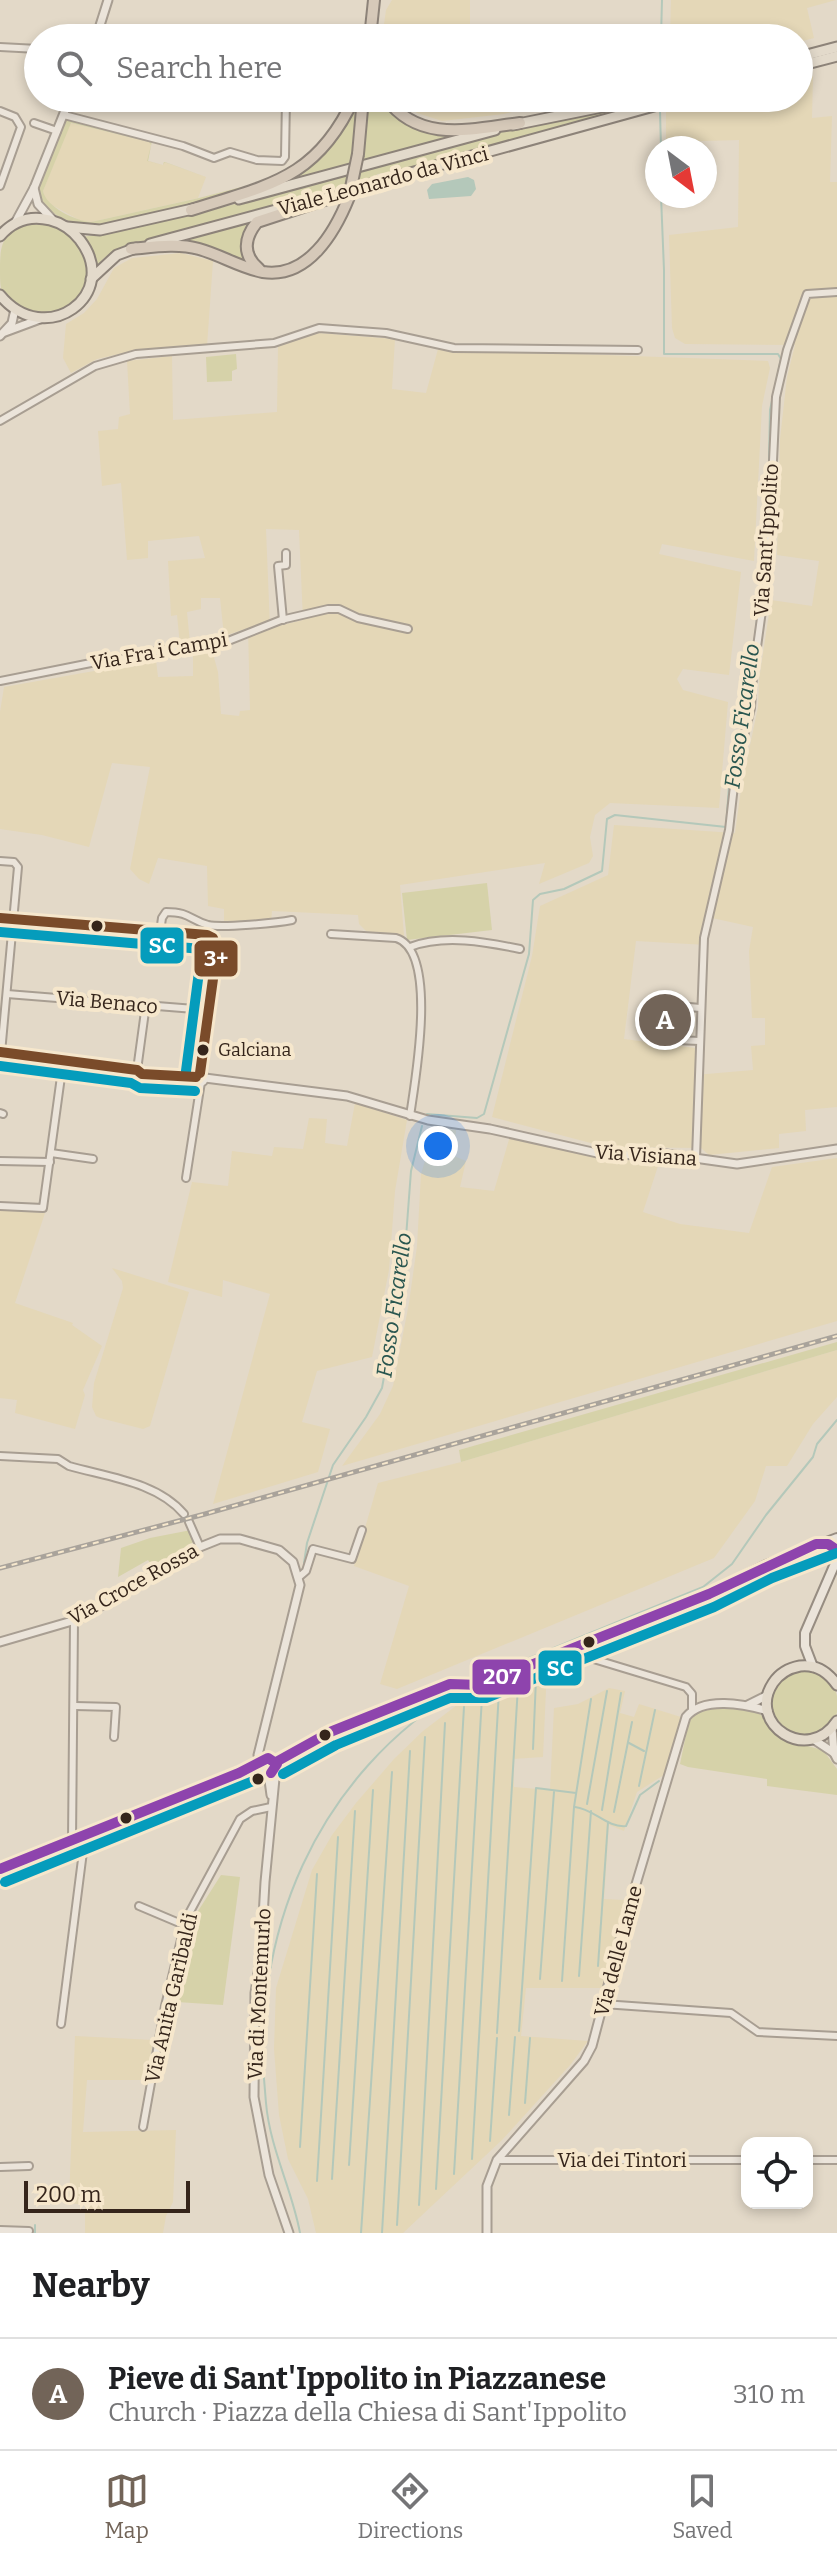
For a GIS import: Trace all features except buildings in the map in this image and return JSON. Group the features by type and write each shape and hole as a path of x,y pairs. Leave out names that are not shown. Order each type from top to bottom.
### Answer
{"highway":[{"path":"371,24 374,0"},
{"path":"191,210 258,189 303,167 330,141 348,112"},
{"path":"131,249 165,246 197,248 264,272 285,271 314,254 333,231 349,197 358,154 362,112"},
{"path":"397,112 422,128 449,131 520,123"},
{"path":"264,272 253,264 245,243 249,231 257,222 379,182"}],"main road":[{"path":"813,53 837,47"},
{"path":"813,62 837,56"},
{"name":"Viale Leonardo da Vinci","path":"15,223 34,218 55,221 67,227 100,230 293,185 520,123 576,112"},
{"name":"Viale Leonardo da Vinci","path":"91,279 117,255 131,249 632,112"},
{"path":"0,236 15,223"},
{"name":"Viale Leonardo da Vinci","path":"40,319 60,316 74,309 87,293 91,279 86,249 67,227"},
{"path":"0,295 15,309 40,319"},
{"path":"0,1869 239,1773 269,1766 330,1732 456,1683 481,1685 709,1594 816,1544 837,1545"},
{"path":"835,1724 813,1739 797,1740 782,1734 768,1711 768,1695 775,1680 792,1668 805,1646 807,1625 836,1564"},
{"path":"805,1646 813,1667"},
{"path":"792,1668 813,1667 835,1679"}],"street":[{"path":"99,24 108,0"},
{"path":"0,47 24,48"},
{"path":"0,111 15,117 20,130 0,186"},
{"path":"15,223 34,188 65,112"},
{"path":"64,115 183,146 214,158 230,152 257,160 283,161 286,112"},
{"path":"34,123 57,131"},
{"path":"34,188 38,204 55,221"},
{"name":"Via Sant'Ippolito","path":"700,1008 704,938 729,830 736,768 751,708 768,567 776,397 787,350 807,294 837,292"},
{"path":"2,334 14,320 15,309"},
{"path":"2,334 40,319"},
{"path":"0,421 95,366 136,354 274,343 319,328 386,333 454,348 638,350"},
{"path":"283,620 278,566 286,565 286,553"},
{"name":"Via Fra i Campi","path":"0,681 106,660 111,662 143,653 223,643 283,620 328,609 339,609 358,618 408,629"},
{"path":"0,861 14,862 18,867 1,1052"},
{"path":"160,932 166,912 187,914 209,925 275,924 292,920"},
{"path":"0,918 207,935 215,940 217,950 186,1178"},
{"path":"331,934 396,938 410,947 423,1013 410,1116"},
{"path":"410,947 424,943 477,941 520,949"},
{"name":"Via Benaco","path":"7,994 207,1010"},
{"path":"140,1072 146,1004"},
{"path":"696,1158 700,1041 700,1008 679,1006 675,1040 700,1041"},
{"name":"Via Visiana","path":"1,1052 102,1068 347,1096 410,1116 490,1129 606,1155 666,1154 737,1164 837,1149"},
{"path":"0,1206 43,1208 63,1062"},
{"path":"51,1153 93,1159"},
{"path":"0,1161 50,1162"},
{"path":"0,1456 58,1459 69,1466 144,1487 173,1501 184,1514"},
{"path":"189,1522 200,1547"},
{"path":"299,1577 306,1571 313,1549 352,1559 362,1530"},
{"name":"Via Croce Rossa","path":"0,1642 74,1621 212,1541 229,1539 266,1545 287,1555 299,1577"},
{"name":"Via di Montemurlo","path":"289,2233 269,2175 254,2097 255,1993 272,1802 269,1766 258,1757 300,1592 299,1577"},
{"path":"72,1841 74,1621"},
{"path":"577,1654 686,1687 704,1705"},
{"name":"Via delle Lame","path":"497,2160 584,2061 595,2038 625,1921 690,1712 692,1694"},
{"path":"748,1705 768,1695"},
{"path":"690,1712 704,1705 748,1705 768,1711"},
{"path":"75,1706 116,1707 114,1737"},
{"path":"835,1724 835,1756"},
{"path":"813,1739 835,1756"},
{"name":"Via Anita Garibaldi","path":"143,2127 165,2006 188,1913 240,1819 248,1812 272,1802"},
{"path":"61,2024 85,1836"},
{"path":"139,1906 184,1925"},
{"path":"603,2004 731,2013 758,2032 837,2036"},
{"path":"487,2233 487,2186 497,2160"},
{"name":"Via dei Tintori","path":"497,2160 741,2160"},
{"path":"813,2160 837,2160"},
{"path":"0,2167 29,2166"},
{"path":"0,2230 29,2231"}],"shaded area":[{"path":"392,0 470,0 470,24 384,24 386,10"},
{"path":"671,0 836,0 807,8 811,24 670,24"},
{"path":"346,112 392,112 418,129 448,135 449,139 279,185 291,177"},
{"path":"416,112 512,112 442,121"},
{"path":"620,112 417,168 378,174 358,185 118,249 95,269 83,237 198,214 535,123"},
{"path":"666,112 812,112 812,118 832,116 830,182 837,182 837,1107 805,1110 806,1131 779,1134 779,1148 709,1155 701,1148 606,1147 492,1117 532,956 540,906 608,875 614,825 735,833 758,707 771,600 812,606 819,561 777,555 780,439 787,377 795,345 685,344 675,338 672,328 669,235 738,227 739,140 717,141 717,136 666,136","holes":["712,918 753,927 749,951 752,1018 765,1018 765,1045 751,1046 753,1070 695,1075 695,1048 624,1039 636,941 707,945"]},
{"path":"65,118 152,141 148,161 163,165 147,161 149,142 71,123 43,191 56,208 78,219 91,222 241,187 246,189 177,209 89,227 52,212 37,194"},
{"path":"70,123 149,142 148,161 163,165 164,162 206,177 198,198 91,222 81,221 52,205 45,199 43,191"},
{"path":"468,177 474,180 476,189 471,196 429,199 427,190 432,184"},
{"path":"259,218 252,224 250,266 167,243"},
{"path":"29,224 52,225 69,234 86,260 86,280 78,300 58,312 42,314 25,310 10,301 1,288 0,261 4,241 13,231"},
{"path":"181,253 213,261 207,346 128,352 97,359 71,373 63,358 66,324 84,313 97,299 114,268 132,258"},
{"path":"318,333 395,339 392,389 426,393 438,349 768,361 770,368 762,406 754,561 662,544 659,554 741,572 729,675 683,669 677,679 683,690 728,702 719,808 610,803 595,815 590,837 593,856 589,863 539,884 545,863 400,885 404,936 367,932 359,924 358,915 272,911 271,922 224,921 224,909 208,906 207,866 158,858 149,884 139,879 130,869 150,767 112,763 89,847 42,835 0,829 0,712 4,687 156,660 158,677 193,676 193,654 212,650 218,672 221,714 239,716 240,711 250,710 248,628 224,636 220,598 201,598 201,609 187,612 190,643 180,645 177,615 171,616 168,561 205,558 199,536 148,541 148,558 127,560 121,483 102,486 98,431 118,429 119,417 130,414 127,361 172,356 173,420 277,412 278,346","holes":["266,529 299,530 303,620 270,628"]},
{"path":"236,354 237,369 232,371 232,381 207,382 206,357"},
{"path":"487,883 492,930 407,940 402,893"},
{"path":"355,1103 407,1120 395,1191 389,1270 372,1357 317,1371 302,1422 330,1429 318,1472 213,1504 270,1294 223,1280 222,1297 168,1282 192,1182 228,1186 232,1151 272,1156 274,1147 303,1149 309,1118 327,1119 325,1143 347,1146"},
{"path":"435,1128 456,1130 454,1156 466,1161 460,1187 494,1191 510,1136 608,1159 661,1157 643,1212 680,1224 749,1233 772,1167 837,1158 837,1321 342,1466 380,1414 393,1386 417,1246 421,1174"},
{"path":"0,1209 45,1213 15,1303 73,1323 102,1346 83,1390 85,1395 75,1429 15,1413 17,1400 0,1398"},
{"path":"112,1268 189,1292 150,1426 143,1429 100,1418 92,1407 94,1383 123,1288 122,1281"},
{"path":"837,1342 837,1350 461,1462 459,1450"},
{"path":"837,1350 837,1397 813,1424 787,1466 766,1466 755,1501 714,1558 397,1689 380,1684 409,1586 354,1566 378,1483 461,1462"},
{"path":"191,1530 195,1541 153,1567 148,1560 118,1577 121,1548 150,1538"},
{"path":"547,1667 543,1757 513,1759 514,1787 550,1790 554,1708 578,1704 609,1688 625,1691 620,1713 634,1717 639,1704 681,1717 667,1773 637,1792 624,1831 609,1825 604,1899 625,1900 602,1988 526,1988 521,2036 588,2041 502,2140 403,2233 316,2233 308,2199 288,2159 279,2115 274,2049 276,1988 312,1870 332,1835 356,1803 423,1731 461,1702"},
{"path":"805,1671 818,1674 828,1681 835,1691 838,1704 835,1717 828,1727 818,1734 805,1737 792,1734 782,1727 775,1717 772,1704 775,1691 782,1681 792,1674"},
{"path":"707,1708 749,1708 758,1711 784,1740 823,1750 837,1769 837,1795 767,1786 767,1779 680,1764 689,1720 695,1713"},
{"path":"221,1875 240,1877 223,2005 177,2002 193,1919"},
{"path":"75,2036 153,2040 147,2080 87,2080 83,2132 176,2130 173,2202 163,2233 85,2233 85,2205 69,2203"}],"waterway":[{"name":"Fosso Ficarello","path":"661,24 662,0"},
{"name":"Fosso Ficarello","path":"660,112 661,136"},
{"name":"Fosso Ficarello","path":"661,208 664,354 778,354 781,359 770,410 768,511"},
{"name":"Fosso Ficarello","path":"427,1114 477,1118 484,1114 529,954 533,900 540,894 564,889 602,871 607,819 615,815 726,827 729,786 747,706 767,533"},
{"name":"Fosso Ficarello","path":"304,1563 307,1543 333,1465 382,1388 404,1264 411,1171 422,1126"},
{"path":"473,1681 703,1587 732,1564 766,1515 813,1457 817,1444 837,1420"},
{"path":"533,1749 536,1679"},
{"path":"497,2033 518,1686"},
{"path":"300,2233 272,2137 266,2103 263,2041 269,1980 282,1921 303,1865 332,1813 368,1765 412,1723 464,1687"},
{"path":"472,2159 499,1691"},
{"path":"587,1804 607,1691"},
{"path":"602,1810 621,1693"},
{"path":"454,2174 482,1697"},
{"path":"562,1981 574,1807 591,1699"},
{"path":"436,2189 464,1707"},
{"path":"639,1786 655,1710"},
{"path":"614,1812 632,1722"},
{"path":"419,2205 445,1723"},
{"path":"397,2225 425,1737"},
{"path":"629,1743 644,1751"},
{"path":"382,2233 410,1751"},
{"path":"361,2233 392,1772"},
{"path":"575,1807 613,1824 626,1826 640,1795 659,1781"},
{"path":"519,2031 536,1788 576,1793"},
{"path":"349,2165 373,1790"},
{"path":"540,1979 554,1792"},
{"path":"332,2179 355,1811"},
{"path":"579,1976 591,1811"},
{"path":"598,1966 608,1822"},
{"path":"317,2181 338,1837"},
{"path":"300,2147 317,1874"},
{"path":"509,2115 515,2037"},
{"path":"490,2141 497,2038"},
{"path":"525,2103 530,2038"},
{"path":"35,2225 35,2233"}],"railway":[{"path":"0,1568 205,1514 837,1336"}],"transit line":[{"name":"3+","path":"0,918 207,935 213,938 217,950 200,1073"},
{"name":"SC","path":"0,932 202,949 186,1071"},
{"name":"3+","path":"0,1052 137,1070 142,1074 196,1077"},
{"name":"SC","path":"0,1066 131,1083 140,1088 195,1091"},
{"name":"207","path":"276,1762 330,1732 450,1684 481,1685 709,1594 816,1544 828,1544 837,1550"},
{"name":"SC","path":"283,1774 336,1745 450,1698 486,1698 714,1607 772,1578 837,1553"},
{"name":"207","path":"0,1869 239,1773 268,1758 277,1764 271,1773"},
{"name":"SC","path":"5,1882 258,1779"}],"place":[{"name":"Pieve di Sant'Ippolito in Piazzanese","path":"665,1020"},
{"name":"Galciana","path":"203,1050"}]}
